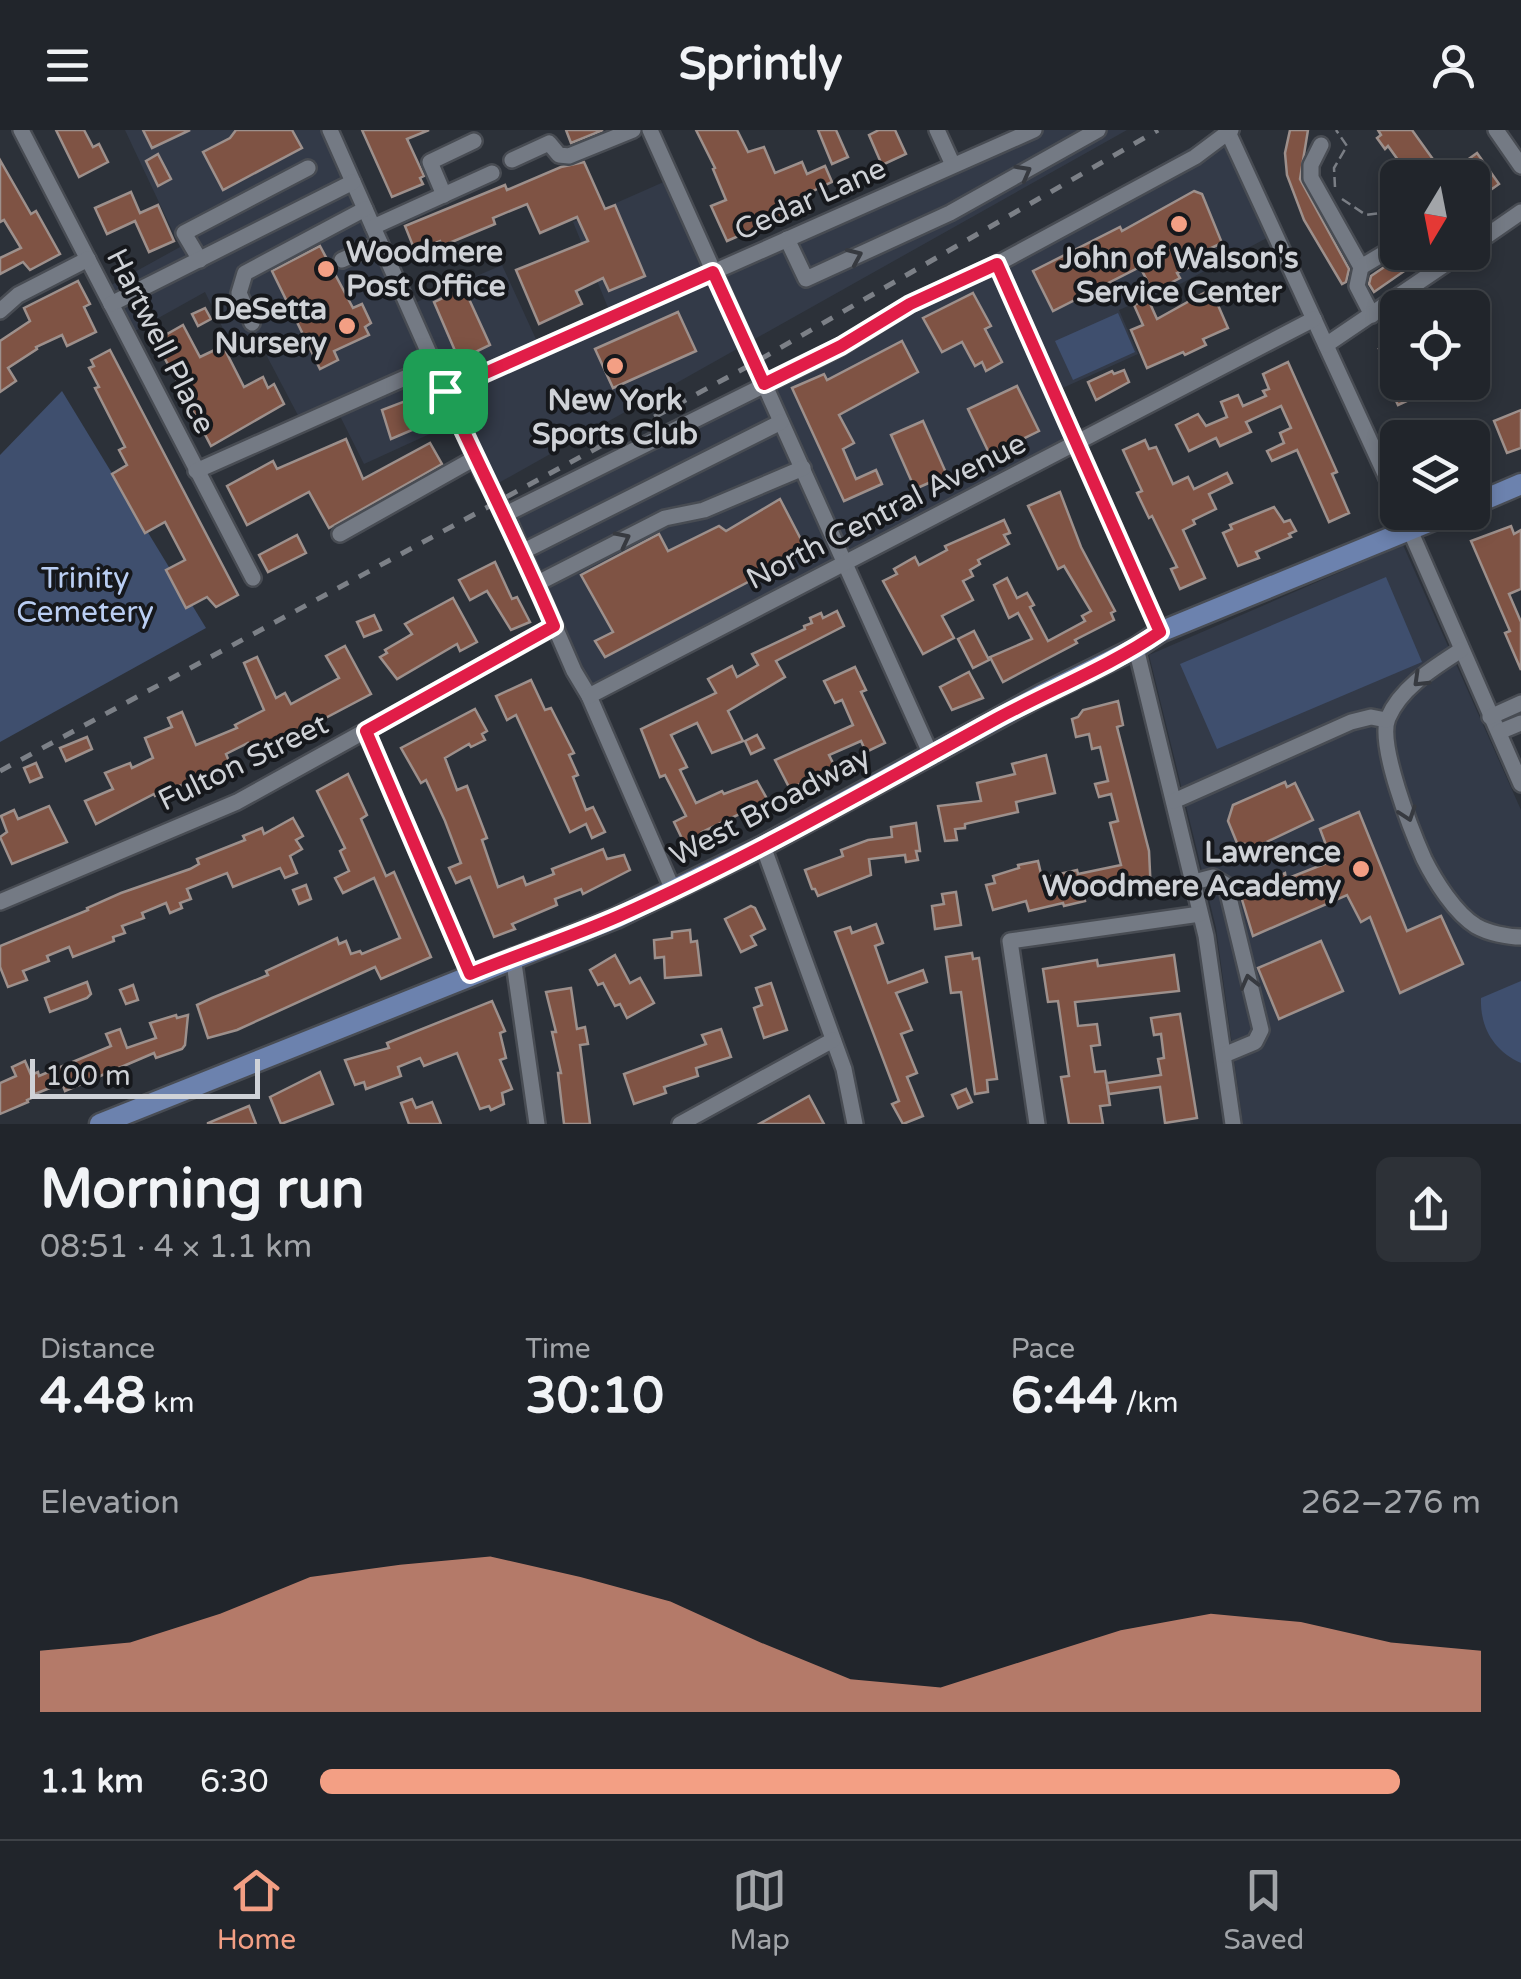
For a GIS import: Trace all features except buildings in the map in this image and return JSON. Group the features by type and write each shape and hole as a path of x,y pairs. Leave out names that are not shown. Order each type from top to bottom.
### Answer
{"main road":[{"path":"1490,497 1521,484"},
{"name":"West Broadway","path":"100,1124 121,1120 513,956 616,918 763,846 1160,632 1387,530"}],"street":[{"name":"Hartwell Place","path":"20,130 253,578"},
{"path":"330,130 475,458 506,514 589,696 673,890"},
{"path":"512,160 549,143 559,155 569,156 633,130"},
{"path":"650,130 931,755"},
{"path":"937,130 952,166"},
{"name":"Cedar Lane","path":"445,391 1034,130"},
{"path":"787,239 806,279 950,213 1098,130"},
{"path":"1496,130 1521,166"},
{"path":"506,514 841,346 910,304 997,264 1195,157 1229,131 1380,463"},
{"path":"444,195 430,162 474,141"},
{"path":"1320,145 1311,165 1311,178 1361,267 1357,286 1372,315"},
{"path":"200,260 184,233 308,168"},
{"path":"373,227 492,173"},
{"path":"111,304 353,182"},
{"path":"252,323 239,292 245,273 365,209"},
{"path":"1490,234 1521,212"},
{"path":"342,260 380,244"},
{"path":"1361,267 1380,256"},
{"path":"0,311 18,295 88,259"},
{"path":"997,264 1160,632"},
{"path":"1326,345 1437,270"},
{"name":"North Central Avenue","path":"589,696 1314,319"},
{"path":"196,471 434,365"},
{"path":"522,552 781,422"},
{"path":"340,534 475,458"},
{"path":"536,584 665,518 704,510 803,468"},
{"path":"1409,530 1521,784"},
{"path":"544,541 560,571"},
{"name":"Fulton Street","path":"0,902 237,802 554,626"},
{"path":"1136,648 1194,882 1233,1124"},
{"path":"1462,650 1424,673 1386,720 1388,753 1425,860 1453,904 1476,926 1521,937"},
{"path":"1495,724 1521,703"},
{"path":"1174,801 1351,722 1371,716 1386,720"},
{"path":"1495,724 1521,723"},
{"path":"366,731 470,974"},
{"path":"763,846 844,1069 856,1124"},
{"path":"1194,882 1213,878 1226,885 1261,1030 1255,1042 1224,1055"},
{"path":"1037,1124 1010,941 1200,914"},
{"path":"513,956 537,1124"},
{"path":"680,1124 833,1040"}],"path":[{"path":"1336,130 1347,146 1334,168 1340,196 1346,205 1366,216 1380,213"}],"shaded area":[{"path":"125,130 335,130 410,305 502,265 540,348 611,315 573,222 675,177 714,274 1029,130 1127,130 486,490 456,422 364,464 336,408 302,423 260,343 237,357 205,292 126,336 104,289 180,247"},
{"path":"1222,130 1276,233 1182,283 1119,310 1138,354 1056,391 1083,446 589,696 506,514 910,304"},
{"name":"Lawrence Woodmere Academy","path":"1403,545 1521,810 1521,1124 1243,1124 1216,928 1149,655"}],"green space":[{"path":"1118,313 1135,352 1073,380 1055,341"},
{"name":"Trinity Cemetery","path":"62,391 206,628 0,742 0,455"},
{"path":"1386,577 1422,662 1217,749 1180,664"},
{"path":"1521,981 1521,1063 1503,1052 1490,1037 1481,998"}],"railway":[{"path":"0,771 754,363 1158,130"}],"place":[{"name":"John of Walson's Service Center","path":"1179,224"},
{"name":"Woodmere Post Office","path":"326,269"},
{"name":"DeSetta Nursery","path":"347,326"},
{"name":"New York Sports Club","path":"615,366"},
{"name":"Lawrence Woodmere Academy","path":"1361,869"}],"route":[{"path":"997,264 1160,632 763,846 616,918 470,974 366,731 554,626 506,514 482,475 445,391 713,272 764,384 841,346 910,304 997,264"}]}
